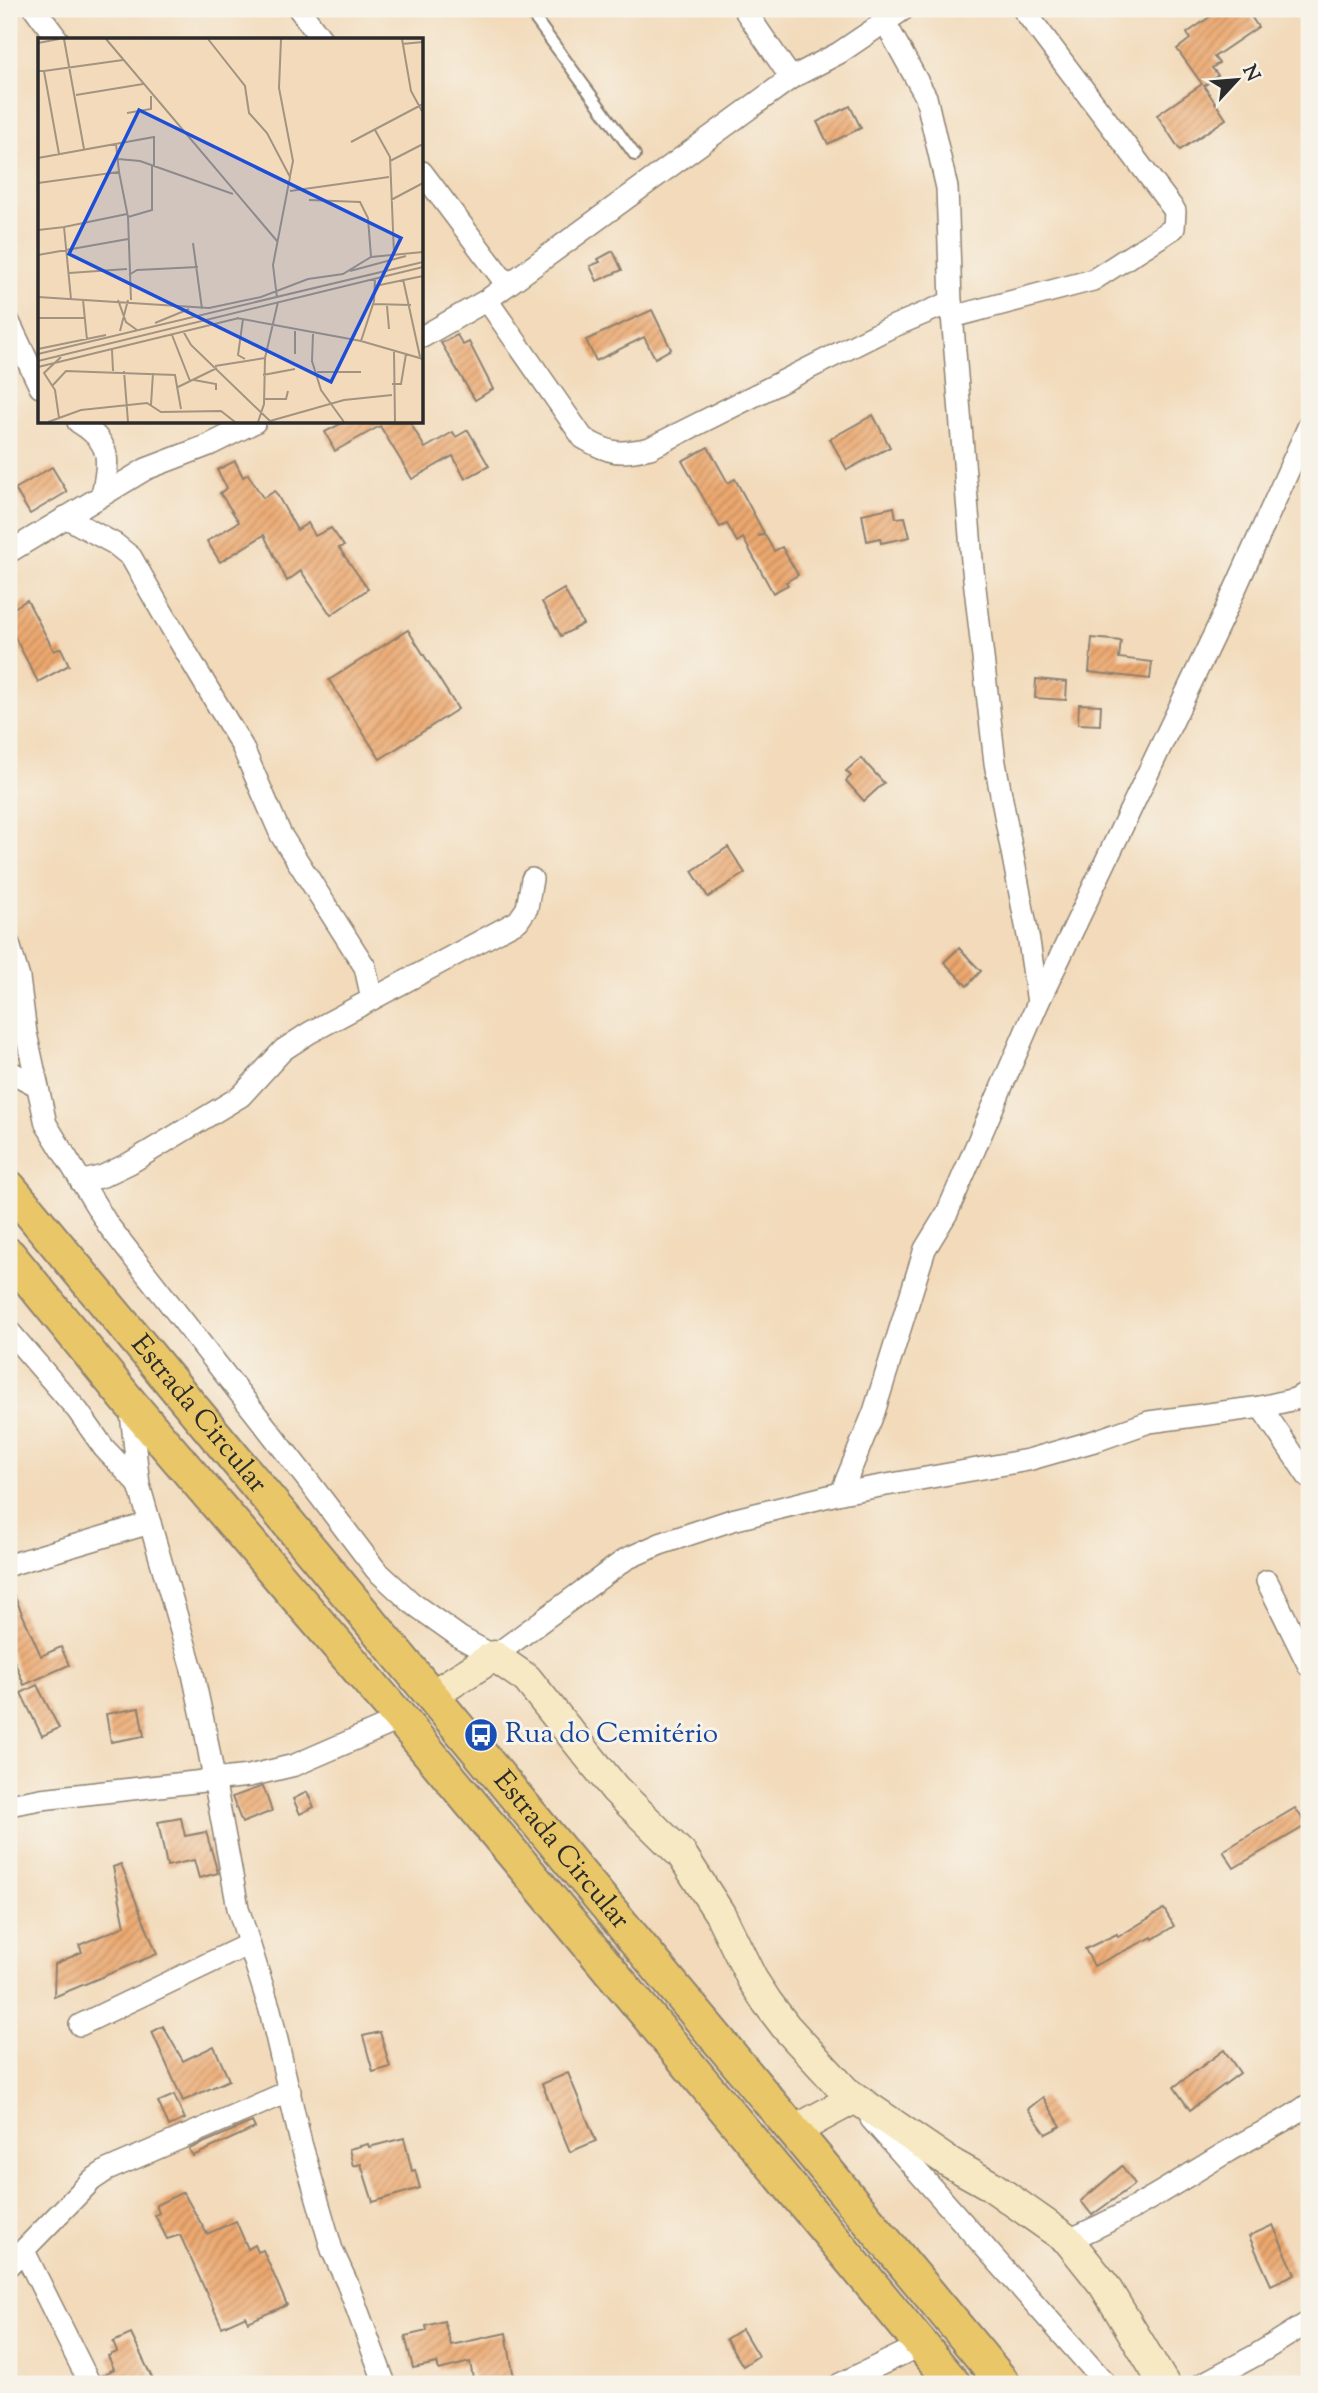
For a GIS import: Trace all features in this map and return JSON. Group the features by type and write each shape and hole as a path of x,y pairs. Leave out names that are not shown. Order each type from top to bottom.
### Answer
{"main road":[{"name":"Estrada Circular","path":"9,1188 1004,2384"},
{"name":"Estrada Circular","path":"9,1255 130,1403 401,1719 954,2384"}],"street":[{"path":"35,9 57,38"},
{"path":"299,9 321,38"},
{"path":"744,9 791,78"},
{"path":"424,336 487,300 791,78 839,53 904,9"},
{"path":"487,300 583,438 604,451 623,454 650,448 887,329 951,309 1093,280 1174,228 1175,211 1023,9"},
{"path":"885,22 926,97 947,188 951,309 972,561 995,764 1030,941 1038,1003"},
{"path":"424,175 507,285"},
{"path":"9,322 38,383"},
{"path":"81,424 94,432 106,452 108,467 102,494"},
{"path":"9,552 146,469 209,445 251,424"},
{"path":"841,1493 874,1412 925,1249 947,1213 1038,1003 1223,616 1309,425"},
{"path":"65,517 115,544 131,557 242,746 281,835 365,967 372,999"},
{"path":"80,1182 103,1176 130,1163 241,1096 283,1050 309,1033 518,920 527,908 533,879"},
{"path":"9,944 19,978 36,1086 46,1124 108,1225 376,1570 422,1610 527,1679 615,1789 682,1855 720,1914 752,1979 786,2027 1106,2384"},
{"path":"9,1071 36,1086"},
{"path":"9,1331 78,1411 104,1448 139,1485"},
{"path":"431,1696 494,1656 626,1559 660,1544 732,1520 841,1493 1028,1460 1149,1422 1261,1407 1295,1399 1309,1391"},
{"path":"130,1403 139,1485 192,1670 238,1908 270,2010 301,2143 332,2250 385,2384"},
{"path":"1261,1407 1309,1478"},
{"path":"9,1565 150,1523"},
{"path":"1267,1581 1309,1666"},
{"path":"9,1805 41,1799 249,1776 295,1765 401,1719"},
{"path":"80,2025 249,1944"},
{"path":"90,2384 16,2258 92,2180 107,2170 290,2091"},
{"path":"794,2131 853,2099"},
{"path":"853,2099 947,2161 990,2185 1068,2239 1104,2285 1164,2384"},
{"path":"1068,2239 1101,2226 1170,2188 1227,2152 1290,2119 1309,2104"},
{"path":"1202,2384 1309,2322"},
{"path":"840,2384 868,2379 923,2344"}],"lane":[{"path":"528,9 635,155"}],"building":[{"path":"1221,9 1246,9 1258,27 1214,57 1219,63 1212,68 1218,75 1204,86 1226,119 1180,150 1157,115 1202,84 1177,49 1190,39 1187,33"},
{"path":"850,106 861,128 828,144 817,122"},
{"path":"613,251 622,270 597,281 590,266 600,262 598,259"},
{"path":"652,310 671,349 655,358 644,337 596,361 586,340"},
{"path":"457,335 463,345 469,342 493,389 475,400 441,343"},
{"path":"873,415 890,447 847,470 830,439"},
{"path":"340,424 411,424 425,448 453,432 456,437 468,430 489,466 465,479 453,456 412,479 380,426 335,451 325,432"},
{"path":"708,447 728,483 735,479 764,533 758,536 765,535 774,551 782,547 798,575 786,582 788,585 773,593 743,538 737,542 727,524 720,527 682,461"},
{"path":"235,461 243,477 248,474 263,498 275,491 297,530 308,523 315,536 331,528 344,546 339,548 368,589 331,615 301,571 287,581 264,535 220,562 207,541 239,522 220,493 227,488 217,470"},
{"path":"52,467 67,492 30,514 15,489"},
{"path":"894,507 896,518 905,517 910,537 881,543 880,538 867,541 862,514"},
{"path":"564,589 583,624 561,636 542,602"},
{"path":"27,600 54,651 61,648 69,665 38,682 9,626 9,611"},
{"path":"408,630 458,709 380,759 329,680"},
{"path":"1092,638 1121,641 1119,658 1152,662 1150,679 1089,672"},
{"path":"1036,679 1067,682 1066,700 1035,698"},
{"path":"1079,704 1101,705 1100,725 1078,724"},
{"path":"861,758 884,783 864,801 846,781 851,776 846,771"},
{"path":"728,847 745,873 708,897 692,871"},
{"path":"959,948 981,971 967,986 944,962"},
{"path":"9,1584 41,1656 61,1647 69,1665 24,1685 9,1648"},
{"path":"37,1685 59,1728 42,1736 21,1693"},
{"path":"139,1708 144,1736 111,1742 106,1714"},
{"path":"263,1786 272,1811 242,1823 232,1797"},
{"path":"307,1792 314,1807 300,1814 293,1799"},
{"path":"1295,1808 1307,1825 1234,1868 1223,1851"},
{"path":"181,1818 185,1836 206,1832 218,1873 199,1878 194,1860 167,1866 158,1822"},
{"path":"121,1864 157,1954 54,1997 55,1964 82,1952 79,1945 125,1926 113,1867"},
{"path":"1164,1909 1174,1926 1153,1939 1152,1937 1094,1966 1085,1949 1117,1934 1118,1937"},
{"path":"163,2026 183,2061 214,2046 229,2080 183,2101 152,2032"},
{"path":"380,2032 390,2067 373,2072 363,2036"},
{"path":"1224,2050 1240,2073 1190,2110 1174,2087"},
{"path":"568,2073 596,2141 570,2152 542,2084"},
{"path":"174,2095 185,2119 169,2126 158,2102"},
{"path":"1043,2097 1061,2126 1046,2134 1028,2109"},
{"path":"252,2122 255,2128 193,2156 189,2149"},
{"path":"404,2138 412,2171 415,2170 420,2188 373,2202 361,2164 353,2166 349,2149"},
{"path":"1122,2166 1135,2184 1092,2215 1081,2201"},
{"path":"183,2192 207,2234 236,2221 248,2249 255,2245 258,2252 263,2250 287,2305 248,2322 246,2316 222,2327 180,2235 167,2239 155,2215 159,2213 156,2205"},
{"path":"1273,2225 1295,2274 1271,2285 1249,2236"},
{"path":"444,2321 451,2345 506,2333 515,2384 474,2384 470,2362 439,2370 437,2363 413,2368 405,2336 427,2331 426,2326"},
{"path":"742,2329 758,2356 743,2366 726,2339"},
{"path":"131,2334 155,2384 103,2384 101,2376 114,2369 108,2356 117,2352 113,2342"}],"place":[{"name":"Rua do Cemitério","path":"481,1735"}]}
